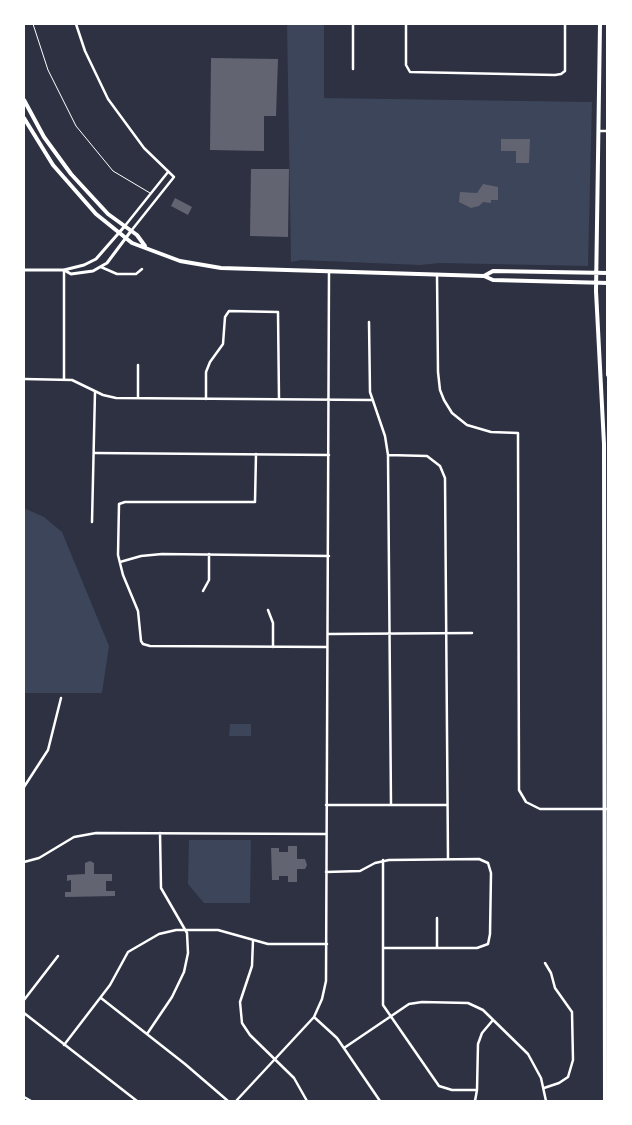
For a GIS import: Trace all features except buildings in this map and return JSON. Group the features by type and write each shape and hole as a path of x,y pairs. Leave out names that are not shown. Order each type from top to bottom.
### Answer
{"main road":[{"path":"600,24 597,283 604,452 605,1101"},
{"path":"608,24 608,375"},
{"path":"24,100 41,132 71,174 97,203 124,227 137,235 145,247"},
{"path":"24,118 40,146 66,182 96,214 125,239 171,258 204,266 484,276 493,280 607,283"},
{"path":"24,270 64,270 96,259 124,227"},
{"path":"64,270 71,274 101,267 131,231"},
{"path":"484,276 493,271 607,273"}],"street":[{"path":"76,24 85,51 108,99 135,137 174,177 131,231"},
{"path":"353,24 353,69"},
{"path":"406,24 408,70 416,73 561,74 565,68 565,24"},
{"path":"599,131 607,131"},
{"path":"124,227 168,172"},
{"path":"101,267 114,274 136,274 142,269"},
{"path":"64,270 64,379"},
{"path":"236,1101 314,1017 325,990 327,944 329,271"},
{"path":"437,275 438,372 440,390 444,400 452,413 468,425 491,432 518,433 519,790 526,802 540,809 606,809"},
{"path":"206,399 206,372 210,362 223,344 225,317 229,311 278,312 279,399"},
{"path":"369,322 372,400 385,436 388,455 391,805"},
{"path":"138,365 138,398"},
{"path":"24,379 64,379 79,382 95,392 108,397 372,400"},
{"path":"92,522 95,392"},
{"path":"95,452 329,455"},
{"path":"256,454 256,502 125,502 119,504 117,539 120,562 137,606 143,644 156,646 327,647"},
{"path":"388,455 418,454 431,458 440,466 445,478 448,860"},
{"path":"120,562 151,554 329,556"},
{"path":"203,591 209,580 209,554"},
{"path":"268,610 273,623 273,647"},
{"path":"328,634 472,633"},
{"path":"24,787 48,750 61,698"},
{"path":"326,805 448,805"},
{"path":"147,1034 169,1002 184,972 188,953 188,937 161,888 160,833"},
{"path":"24,862 39,858 63,842 85,834 326,834"},
{"path":"326,872 360,871 383,860 479,859 488,863 490,873 490,934 488,944 477,948 383,948"},
{"path":"383,860 383,1000 390,1016 439,1086 452,1090 477,1090"},
{"path":"437,918 437,948"},
{"path":"64,1045 117,975 128,952 159,934 185,930 226,931 268,944 327,944"},
{"path":"252,940 252,966 240,1002 240,1016 250,1035 294,1078 308,1101"},
{"path":"24,1000 58,956"},
{"path":"544,1088 559,1083 568,1077 573,1060 572,1012 555,988 551,973 545,963"},
{"path":"101,998 201,1076 228,1101"},
{"path":"344,1048 403,1007 416,1002 460,1002 476,1006 494,1020 533,1061 544,1088 546,1101"},
{"path":"24,1013 137,1101"},
{"path":"314,1017 329,1029 344,1048 380,1101"},
{"path":"475,1101 478,1044 482,1033 494,1020"},
{"path":"24,1097 31,1101"}],"lane":[{"path":"33,24 48,70 76,126 113,170 150,193"}],"shaded area":[{"path":"287,24 324,24 324,98 592,102 588,266 440,263 420,265 301,260 291,262"},
{"path":"24,508 44,517 62,532 109,646 102,693 24,693"},
{"path":"230,724 251,724 251,736 229,736"},
{"path":"189,840 251,840 250,903 204,903 188,884"}]}
